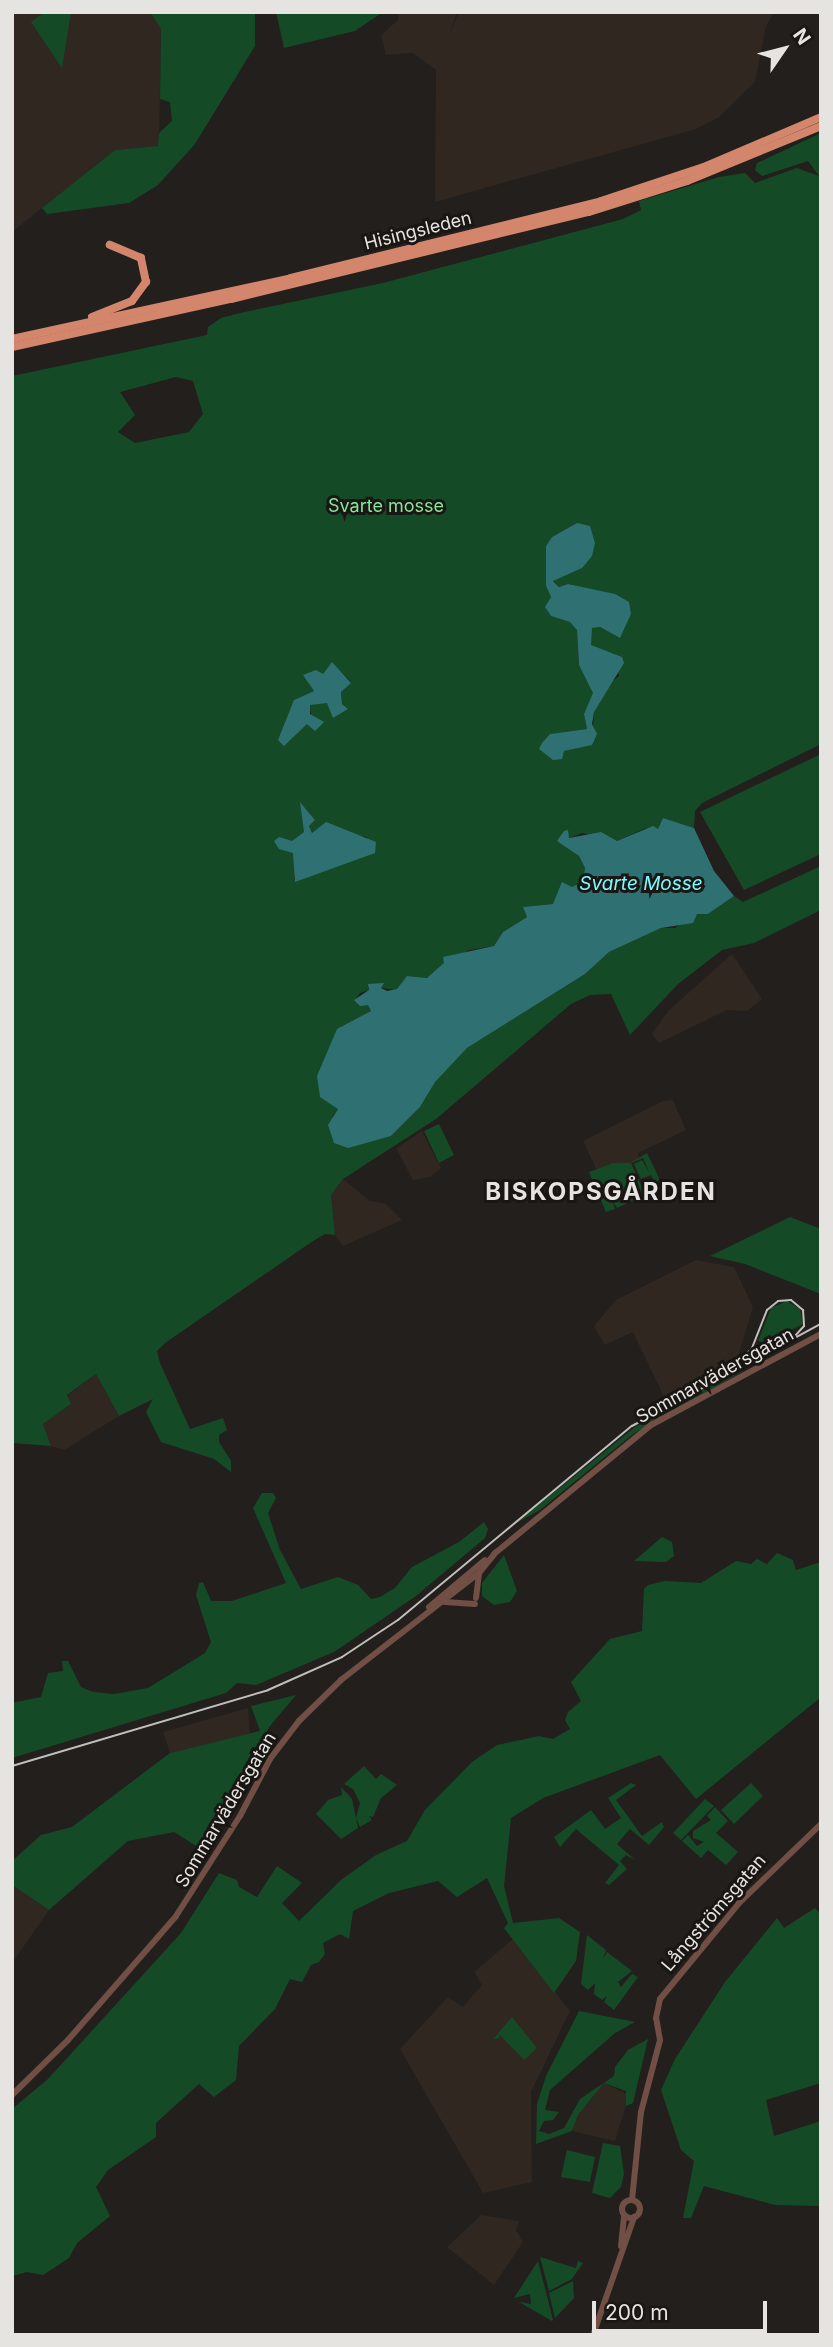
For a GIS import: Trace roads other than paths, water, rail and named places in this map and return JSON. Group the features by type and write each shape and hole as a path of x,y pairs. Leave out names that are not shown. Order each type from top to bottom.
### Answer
{"highway":[{"path":"800,127 821,112"},
{"name":"Hisingsleden","path":"12,339 291,278 590,204 685,174 821,117"},
{"name":"Hisingsleden","path":"12,347 270,290 589,212 687,181 821,126"},
{"path":"86,321 132,301 146,282 141,258 110,245"}],"street":[{"name":"Sommarvädersgatan","path":"421,1616 434,1600 651,1425 821,1334"},
{"name":"Sommarvädersgatan","path":"12,2095 68,2040 185,1904 285,1736 321,1698 421,1616 479,1573 495,1553"},
{"path":"436,1605 455,1599 475,1601 479,1573"},
{"name":"Långströmsgatan","path":"593,2335 639,2208 632,2200 639,2122 659,2048 656,2018 660,2000 739,1903 821,1824"},
{"name":"Långströmsgatan","path":"619,2262 623,2204 632,2200"},
{"path":"624,2215 634,2217"}],"water":[{"path":"577,523 590,526 595,543 592,556 582,568 553,581 559,587 568,584 615,594 629,602 631,614 620,638 600,627 592,628 591,645 622,657 624,663 594,712 592,724 597,734 592,745 564,751 562,759 553,760 539,749 542,743 550,734 587,729 584,714 593,693 579,665 577,630 570,622 551,616 545,607 551,597 546,586 546,546 552,537"},
{"path":"332,662 351,683 341,692 342,704 348,709 333,718 327,703 310,705 310,714 324,722 315,731 307,724 284,746 278,740 294,700 314,691 303,675 316,670 323,674"},
{"path":"300,802 315,820 309,826 312,833 326,822 376,842 375,853 295,882 293,853 279,849 274,841 279,837 292,841 304,832"},
{"name":"Svarte Mosse","path":"663,818 694,828 714,871 734,896 708,914 697,914 693,923 661,928 609,952 585,974 467,1048 435,1082 420,1107 391,1136 348,1148 334,1143 328,1125 338,1109 320,1097 317,1076 337,1029 371,1011 368,1005 360,1006 354,1000 369,990 368,984 384,983 381,988 387,991 397,989 407,976 427,978 444,963 443,957 494,946 503,932 527,917 523,907 553,904 562,882 572,887 583,882 585,868 579,856 557,841 564,831 568,830 569,838 601,832 617,841 653,826 658,829"}],"tram line":[{"path":"741,1360 752,1348 767,1310 778,1301 791,1300 803,1310 804,1326 794,1337"},
{"path":"12,1766 268,1690 342,1657 398,1620 632,1426 821,1324"}],"district":[{"name":"BISKOPSGÅRDEN","path":"601,1192"}],"park label":[{"name":"Svarte mosse","path":"386,506"}]}
